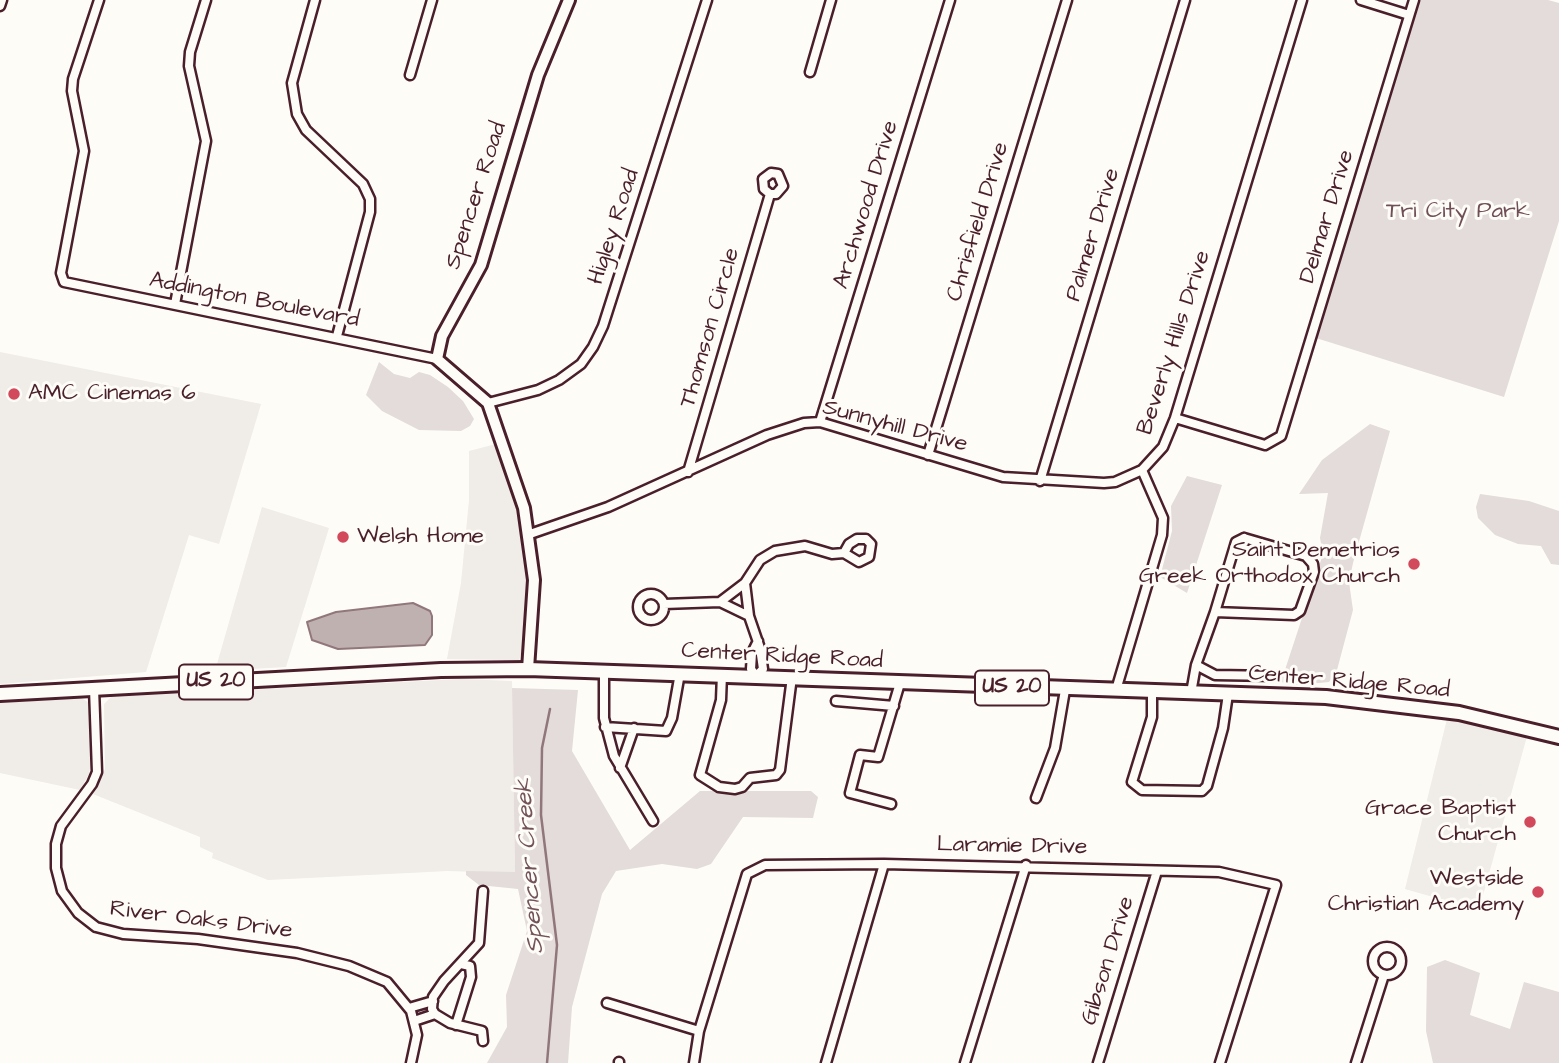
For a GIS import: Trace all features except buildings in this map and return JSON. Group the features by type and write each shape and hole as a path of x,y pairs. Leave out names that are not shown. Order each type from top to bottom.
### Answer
{"main road":[{"name":"Center Ridge Road","path":"0,694 441,670 528,668 1065,690 1326,697 1459,713 1559,737"}],"street":[{"path":"0,6 2,0"},
{"name":"Addington Boulevard","path":"99,0 73,79 72,91 84,151 61,273 64,282 337,336 437,359"},
{"path":"175,304 206,142 189,66 190,52 206,0"},
{"path":"315,0 292,83 297,114 306,130 363,184 370,199 370,212 337,336"},
{"path":"410,75 432,0"},
{"name":"Spencer Road","path":"437,359 442,336 481,265 538,75 569,0"},
{"name":"Higley Road","path":"488,403 538,390 559,380 581,364 593,347 603,326 707,0"},
{"path":"810,72 831,0"},
{"name":"Archwood Drive","path":"820,422 950,0"},
{"name":"Chrisfield Drive","path":"928,455 1067,0"},
{"name":"Palmer Drive","path":"1040,481 1185,0"},
{"name":"Beverly Hills Drive","path":"1142,470 1163,447 1175,418 1302,0"},
{"path":"1361,0 1409,15"},
{"name":"Delmar Drive","path":"1175,418 1265,445 1275,442 1284,430 1414,0"},
{"name":"Thomson Circle","path":"688,472 770,194"},
{"path":"437,359 488,403 530,534 534,580 528,668"},
{"name":"Sunnyhill Drive","path":"530,534 608,508 789,426 820,422 1003,477 1040,481 1115,482 1142,470"},
{"path":"1116,690 1162,535 1163,518 1142,470"},
{"path":"1191,693 1196,665 1236,542 1244,538 1276,545 1306,555 1313,564 1314,572 1300,611 1294,615 1215,612"},
{"path":"720,602 745,583 760,560 788,547 844,553"},
{"path":"745,583 749,616 758,641 762,669 756,676"},
{"path":"664,604 720,602 749,616"},
{"path":"1196,665 1215,675 1276,676"},
{"path":"604,671 605,727 620,768 653,821"},
{"path":"605,727 666,731 670,729 680,673"},
{"path":"722,674 721,700 700,775 719,787 735,789 741,788 750,778 776,775 780,770 792,677"},
{"path":"891,804 850,793 860,755 878,758 900,684"},
{"name":"River Oaks Drive","path":"94,688 97,772 92,784 61,826 56,844 56,868 62,891 78,914 96,927 122,934 244,944 297,953 349,966 387,982 409,1008 414,1021 417,1035 411,1063"},
{"path":"1036,798 1055,748 1065,690"},
{"path":"1152,692 1152,717 1132,782 1142,790 1202,791 1207,786 1223,728 1228,694"},
{"path":"836,701 894,706"},
{"path":"620,768 634,728"},
{"path":"826,1063 884,864"},
{"name":"Laramie Drive","path":"699,1031 747,874 765,865 1026,865 1219,872 1276,885 1220,1063"},
{"path":"965,1063 1026,865"},
{"name":"Gibson Drive","path":"1098,1063 1157,871"},
{"path":"435,1014 433,1001 443,981 479,942 483,891"},
{"path":"456,1025 471,977 470,966 461,964"},
{"path":"1356,1063 1384,975"},
{"path":"409,1008 433,1001"},
{"path":"607,1003 699,1031 694,1063"},
{"path":"414,1021 435,1014 456,1025 482,1031 483,1041"}],"shaded area":[{"path":"0,352 261,404 219,544 189,535 146,672 0,684"},
{"path":"496,444 517,500 527,556 524,645 519,660 447,659 461,583 469,500 469,451"},
{"path":"262,507 329,528 286,667 215,671"},
{"path":"413,603 430,611 432,616 432,635 425,645 338,649 312,640 307,622 336,612"},
{"path":"461,679 512,681 515,873 448,871 268,880 212,858 213,853 200,847 200,837 93,794 105,769 104,704 111,697"},
{"path":"81,698 88,702 93,751 89,774 80,790 0,773 0,703"},
{"path":"1449,711 1529,729 1479,910 1405,889"}],"green space":[{"name":"Tri City Park","path":"1420,0 1548,0 1559,3 1559,221 1504,397 1316,338"},
{"path":"379,362 394,374 410,378 419,372 430,375 448,387 463,401 474,419 470,426 461,431 419,430 382,411 366,395"},
{"path":"1370,424 1390,431 1353,563 1349,582 1353,610 1337,670 1329,682 1298,685 1281,682 1323,554 1320,538 1328,493 1299,494 1322,460"},
{"path":"1187,476 1222,485 1187,593 1160,577 1172,531 1171,506"},
{"path":"1480,494 1529,501 1559,511 1559,565 1551,564 1541,546 1518,544 1495,535 1478,518 1476,507"},
{"path":"512,688 578,690 572,751 630,850 700,791 811,791 818,797 813,818 743,817 711,864 697,869 662,864 616,871 602,894 572,1007 568,1063 487,1063 507,1027 506,995 527,931 518,889 479,885 466,875 466,871 515,872"},
{"path":"1445,960 1480,973 1470,1015 1510,1029 1524,982 1559,992 1559,1063 1433,1063 1426,1031 1427,967"}],"waterway":[{"name":"Spencer Creek","path":"547,1063 557,945 541,815 542,748 550,709"}],"place":[{"name":"AMC Cinemas 6","path":"14,394"},
{"name":"Welsh Home","path":"343,537"},
{"name":"Saint Demetrios Greek Orthodox Church","path":"1414,564"},
{"name":"Grace Baptist Church","path":"1530,822"},
{"name":"Westside Christian Academy","path":"1538,892"}]}
